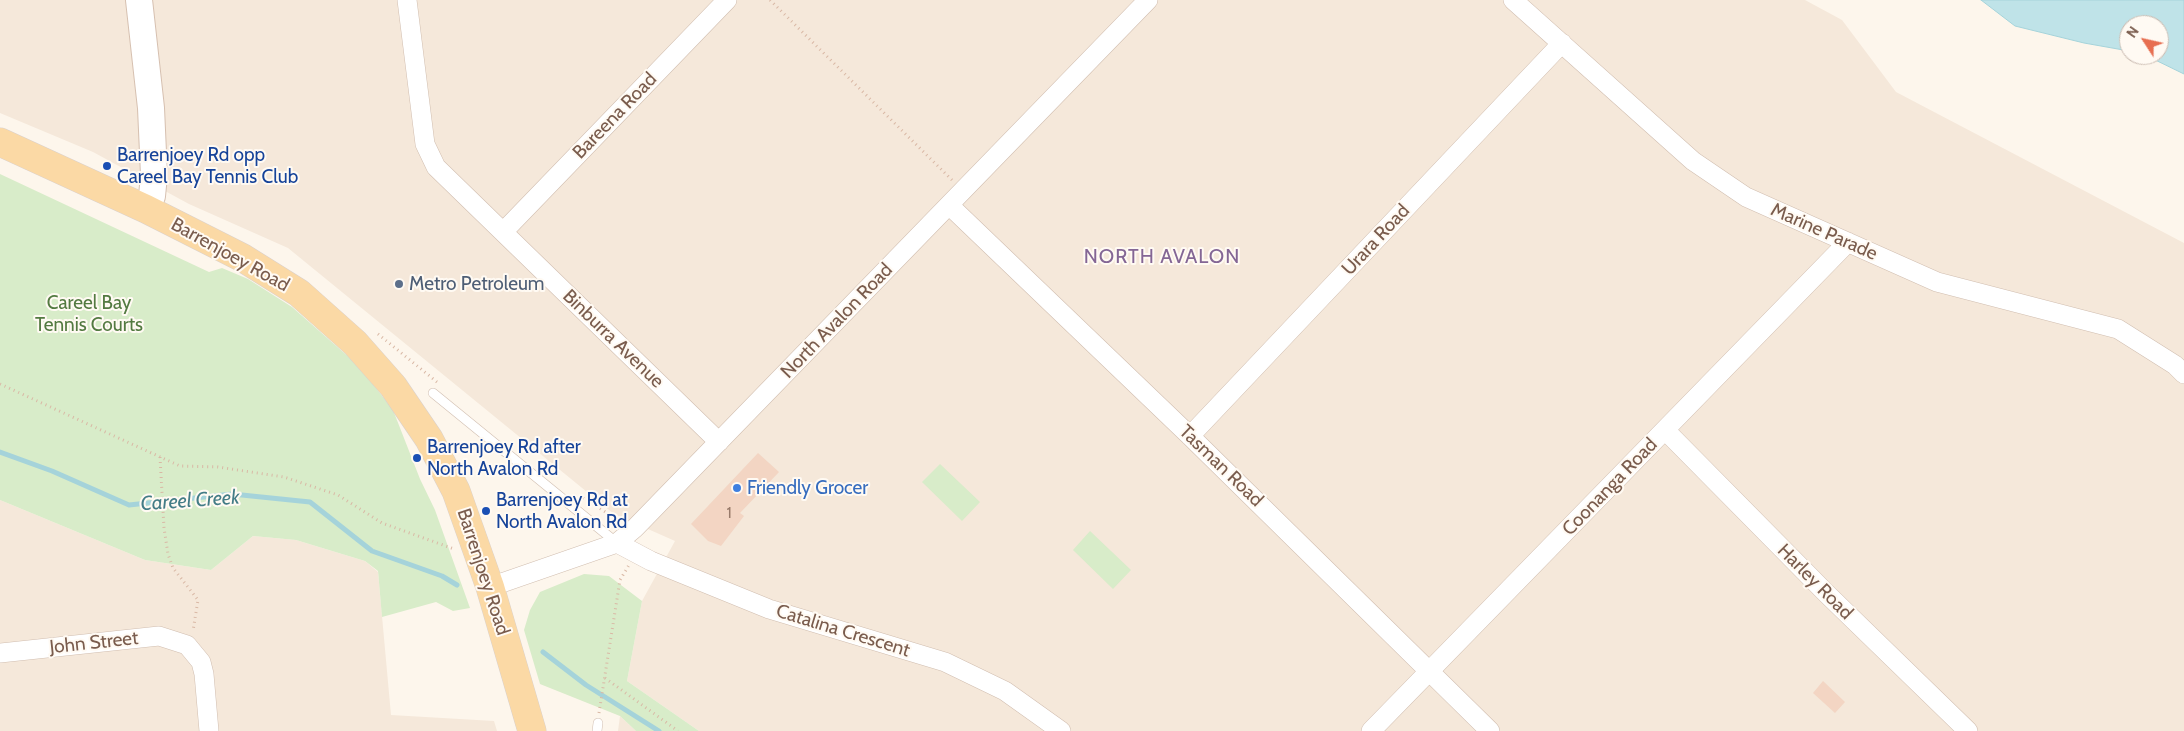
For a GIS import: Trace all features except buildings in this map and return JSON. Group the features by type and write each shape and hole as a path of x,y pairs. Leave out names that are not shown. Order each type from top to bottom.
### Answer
{"main road":[{"path":"139,0 151,108 154,175 152,196 146,209"},
{"name":"Barrenjoey Road","path":"0,142 146,209 243,258 299,293 354,343 393,386 429,439 456,491 490,587 532,731"}],"street":[{"name":"Binburra Avenue","path":"407,0 425,144 436,167 719,442"},
{"name":"Bareena Road","path":"503,232 726,0"},
{"name":"North Avalon Road","path":"490,587 617,543 635,528 1148,0"},
{"name":"Marine Parade","path":"1513,0 1693,161 1746,196 1937,282 2118,329 2175,366 2184,374"},
{"name":"Urara Road","path":"1190,436 1562,43"},
{"name":"Tasman Road","path":"949,205 1190,436 1490,731"},
{"name":"Coonanga Road","path":"1371,731 1848,242"},
{"name":"Harley Road","path":"1665,430 1826,594 1968,731"},
{"name":"Catalina Crescent","path":"617,543 650,561 769,609 945,662 1005,691 1061,731"},
{"name":"John Street","path":"0,653 159,636 189,647"},
{"path":"189,647 201,662 204,674 209,731"}],"lane":[{"path":"433,393 617,543"}],"path":[{"path":"770,0 963,191"},
{"path":"374,331 441,385"},
{"path":"0,384 180,466 218,467 284,477 338,495 382,523 454,549 458,556"},
{"path":"160,457 164,528 168,554 173,568 198,600 189,647"},
{"path":"576,494 635,528"},
{"path":"601,706 620,580 635,553"},
{"path":"605,678 678,731"}],"shaded area":[{"path":"0,0 1805,0 1842,20 1896,92 2184,243 2184,731 699,731 627,681 642,601 675,541 614,514 288,248 189,204 93,152 0,113"},
{"path":"0,500 145,560 211,570 253,536 296,540 365,561 378,572 391,715 494,721 497,731 0,731"},
{"path":"620,716 636,731 618,731"}],"green space":[{"name":"Careel Bay Tennis Courts","path":"0,174 209,272 222,268 248,279 292,307 359,366 393,410 420,479 435,510 470,608 453,611 436,602 382,617 378,571 365,561 296,540 253,536 211,570 145,560 0,500"},
{"path":"940,464 980,502 962,521 922,482"},
{"path":"1090,531 1131,570 1113,589 1073,550"},
{"path":"584,574 609,576 642,601 627,681 699,731 636,731 620,716 540,684 524,630 530,610 540,592"}],"water":[{"path":"1981,0 2184,0 2184,74 2166,65 2169,65 2169,15 2119,15 2119,49 2084,43 2015,26"}],"waterway":[{"name":"Careel Creek","path":"0,452 52,471 129,505 232,494 310,502 372,551 442,576 457,585"},
{"name":"Careel Creek","path":"543,652 586,685 659,731"}],"place":[{"name":"Barrenjoey Rd opp Careel Bay Tennis Club","path":"107,166"},
{"name":"Metro Petroleum","path":"399,284"},
{"name":"Barrenjoey Rd after North Avalon Rd","path":"417,458"},
{"name":"Friendly Grocer","path":"737,488"},
{"name":"Barrenjoey Rd at North Avalon Rd","path":"486,511"}],"district":[{"name":"NORTH AVALON","path":"1162,257"}]}
